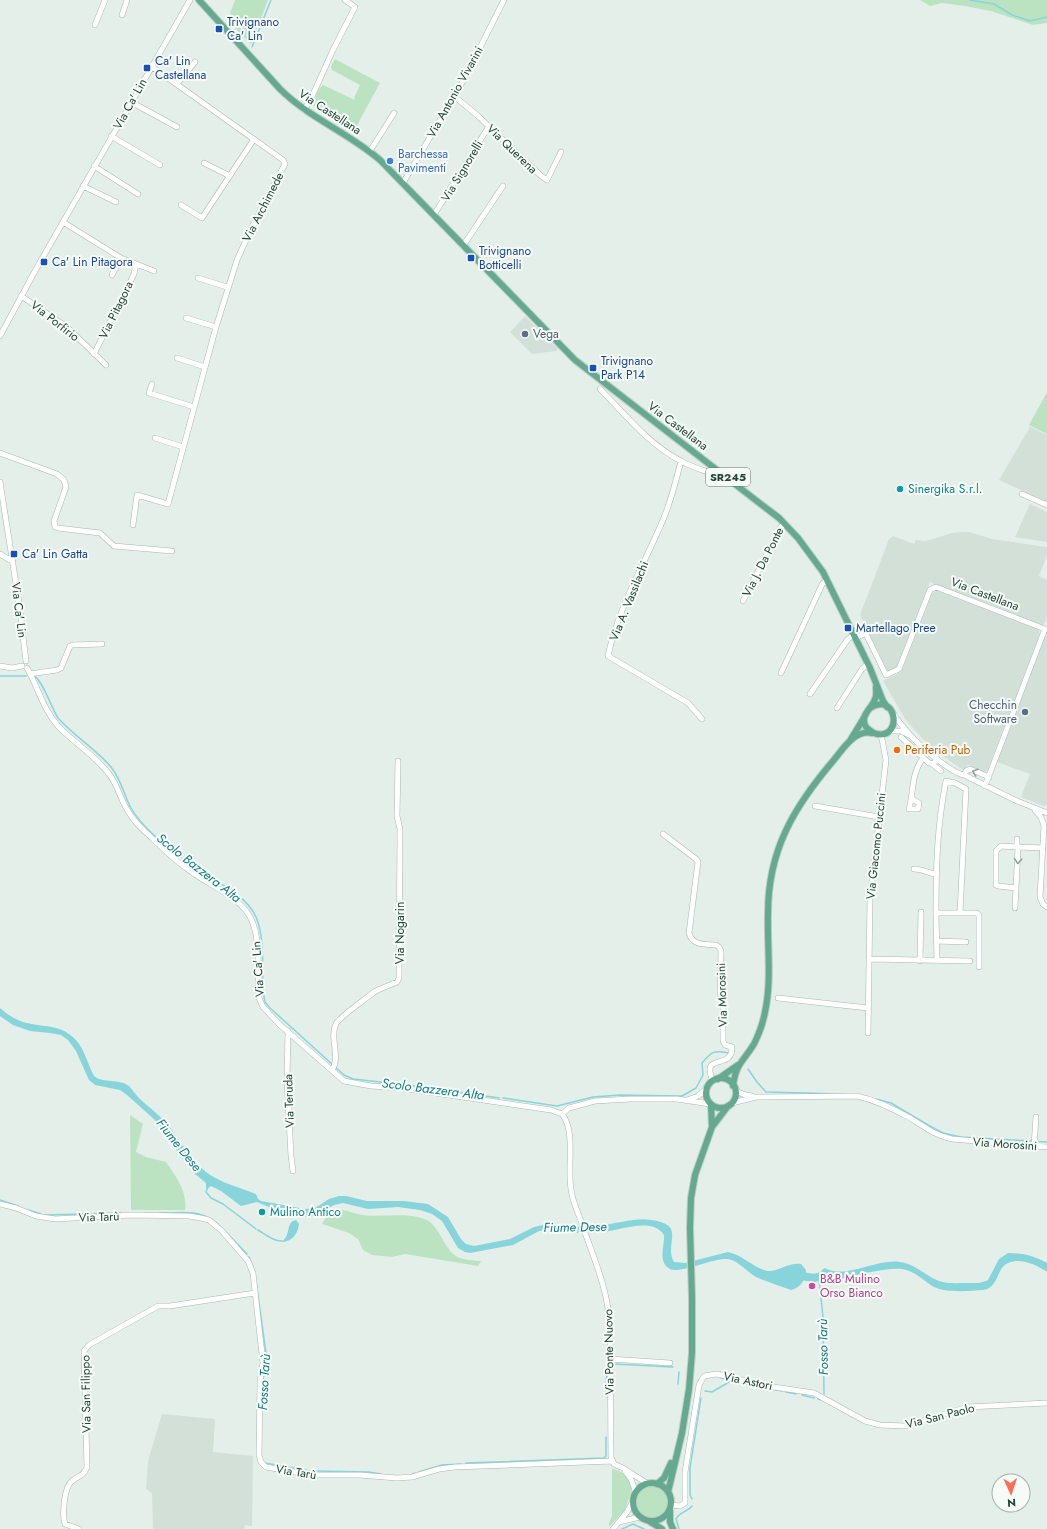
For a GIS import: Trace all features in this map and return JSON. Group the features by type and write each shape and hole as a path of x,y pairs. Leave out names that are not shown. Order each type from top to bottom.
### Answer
{"main road":[{"name":"Via Castellana","path":"200,0 280,89 304,110 370,151 403,183 569,355 589,373 784,522 808,551 827,581 868,664 887,707"},
{"path":"668,1492 682,1433 688,1396 692,1353 690,1212 693,1187 699,1162 712,1127 735,1096 735,1074 738,1065 756,1039 767,1003 769,974 768,894 771,875 778,849 790,820 807,793 851,740 875,700 876,685"},
{"path":"851,740 862,732 881,734 889,731 894,724 894,715 887,707 878,704 870,708"},
{"path":"865,716 865,724 872,732"},
{"path":"712,1127 711,1104 706,1095 706,1089 715,1080 738,1065"},
{"path":"715,1080 727,1080 734,1087"},
{"path":"711,1104 721,1108 730,1104"},
{"path":"657,1484 665,1475 677,1450"},
{"path":"662,1529 640,1517 636,1512 633,1501 636,1493 639,1489 648,1484 657,1484 662,1486 668,1492 670,1496 670,1522 673,1529"},
{"path":"649,1521 661,1519 670,1507"}],"street":[{"path":"95,25 105,0"},
{"path":"122,15 127,0"},
{"name":"Via Ca' Lin","path":"0,336 94,166 190,0"},
{"path":"304,110 310,101 333,50 355,7 345,0"},
{"name":"Via Antonio Vivarini","path":"403,183 454,96 504,0"},
{"path":"177,84 195,62"},
{"name":"Via Archimede","path":"133,525 137,496 168,504 227,287 251,229 285,164 283,160 151,66"},
{"name":"Via Querena","path":"454,96 489,126 540,176 547,180 561,152"},
{"path":"131,102 177,127"},
{"path":"370,151 394,113"},
{"name":"Via Signorelli","path":"434,216 489,126"},
{"path":"111,136 160,165"},
{"path":"181,205 202,218 254,139"},
{"path":"205,162 230,176"},
{"path":"94,166 138,194"},
{"path":"83,186 116,202"},
{"path":"463,246 503,186"},
{"path":"63,222 121,258 154,271"},
{"name":"Via Pitagora","path":"112,275 121,258"},
{"name":"Via Pitagora","path":"94,354 134,274 136,264"},
{"path":"198,278 227,287"},
{"name":"Via Porfirio","path":"21,296 67,327 106,365"},
{"path":"186,318 216,327"},
{"path":"177,358 205,367"},
{"path":"152,384 149,393 194,407"},
{"name":"Via Castellana","path":"600,389 650,439 681,461 719,476 723,474"},
{"path":"615,404 620,396"},
{"path":"155,438 183,447"},
{"path":"0,454 58,474 64,480 66,487 54,521 55,527 100,533 114,546 172,551"},
{"name":"Via A. Vassilachi","path":"681,461 664,519 616,629 608,656 688,703 702,719"},
{"name":"Via Ca' Lin","path":"0,482 13,559 25,665 46,708 62,730 109,774 115,783 128,811 138,826 170,855 193,873 233,899 248,914 254,925 257,937 260,1002 269,1013 288,1031 334,1068 344,1081 551,1110 562,1114"},
{"path":"1022,494 1047,505"},
{"name":"Via J. Da Ponte","path":"743,601 784,522"},
{"path":"0,554 10,560 13,559"},
{"path":"781,672 822,584 827,581"},
{"name":"Via Castellana","path":"854,636 866,634 886,675 899,669 930,590 936,587 1046,626 985,786"},
{"path":"810,694 848,638 854,636"},
{"path":"30,674 57,670 61,668 68,648 73,645 102,644"},
{"path":"837,708 862,669 868,664"},
{"path":"0,666 12,668 25,665"},
{"path":"894,715 910,735 937,759 962,775 1047,813"},
{"path":"889,731 901,731 910,735"},
{"name":"Via Giacomo Puccini","path":"868,1033 870,898 886,760 881,734"},
{"path":"901,738 923,758 941,771"},
{"path":"912,799 915,770 923,758"},
{"path":"932,764 937,759"},
{"name":"Via Nogarin","path":"334,1068 334,1029 338,1021 380,988 397,982 399,978 400,829 398,816 398,761"},
{"path":"954,783 970,769 989,777"},
{"path":"937,961 936,874 941,808 946,779 966,789 960,913"},
{"path":"815,806 879,817"},
{"path":"1033,808 1047,809"},
{"path":"1033,808 1041,817 1045,827"},
{"path":"1047,819 1043,848 1040,897 1043,904 1047,907"},
{"name":"Via Morosini","path":"663,834 698,862 690,938 695,943 719,947 721,952 720,994 722,998 723,1041 725,1045 732,1047 732,1052 726,1060 711,1066 709,1070 715,1080"},
{"path":"1015,908 1017,839"},
{"path":"1016,888 998,886 995,882 996,851 998,848 1001,846 1043,848"},
{"path":"914,869 922,869 927,873 936,874"},
{"path":"920,961 921,912"},
{"path":"936,913 977,913 979,915 979,967"},
{"path":"936,941 966,942"},
{"path":"870,959 970,961"},
{"path":"778,998 868,1008"},
{"name":"Via Teruda","path":"288,1031 287,1080 293,1171"},
{"name":"Via Morosini","path":"734,1087 738,1092 756,1097 857,1096 869,1099 903,1115 938,1136 977,1142 1047,1146"},
{"path":"686,1100 698,1096 706,1089"},
{"name":"Via Morosini","path":"730,1104 756,1097"},
{"path":"562,1114 569,1108 595,1101 630,1099 686,1100 711,1104"},
{"name":"Via Ponte Nuovo","path":"562,1114 567,1122 569,1132 570,1189 603,1281 609,1306 612,1461"},
{"path":"1034,1146 1036,1117"},
{"name":"Via Tarù","path":"0,1204 16,1208 36,1216 55,1218 132,1215 189,1216 209,1220 229,1239 248,1261 253,1273 263,1363 260,1382 259,1456 261,1462 266,1467 312,1475 360,1475 404,1478 455,1467 612,1461"},
{"name":"Via San Filippo","path":"79,1529 65,1524 63,1516 66,1491 70,1482 84,1474 87,1467 84,1351 89,1345 158,1306 170,1306 255,1293"},
{"path":"610,1359 670,1363"},
{"name":"Via Astori","path":"670,1507 680,1506 685,1502 684,1472 700,1385 704,1376 716,1374 767,1386 814,1393 865,1422 880,1425"},
{"name":"Via San Paolo","path":"880,1425 905,1426 968,1407 1047,1403"},
{"path":"612,1461 614,1464 624,1468 648,1484"},
{"path":"624,1468 631,1479 636,1493"},
{"path":"613,1529 627,1512 633,1501"},
{"path":"619,1522 640,1517"}],"shaded area":[{"path":"525,316 558,349 556,351 532,354 510,332"},
{"path":"1030,427 1047,435 1047,502 999,480"},
{"path":"1030,504 1047,512 1047,542 1015,537"},
{"path":"969,532 992,539 1047,547 1047,555 1039,576 1047,580 1047,616 1044,625 930,582 897,667 888,672 860,615 889,539 893,536 914,544 916,540 926,541 952,533"},
{"path":"937,591 1038,629 1040,634 987,771 984,772 968,765 963,770 936,751 905,719 883,681 901,672 932,593"},
{"path":"1047,631 1047,804 1044,806 1021,797 1030,774 997,762"},
{"path":"162,1414 215,1419 213,1452 253,1456 252,1526 245,1525 244,1529 153,1529 152,1493 146,1489 148,1461"}],"green space":[{"path":"235,0 268,0 251,44 233,26 237,22 230,13"},
{"path":"920,0 1047,0 1047,23 1033,25 991,11 942,3 930,6"},
{"path":"335,59 380,83 354,132 314,106 316,95 323,85 355,100 354,98 360,85 332,70 331,66"},
{"path":"1047,392 1047,434 1029,425"},
{"path":"130,1115 143,1124 136,1152 146,1157 166,1162 183,1191 185,1197 185,1210 131,1210"},
{"path":"339,1210 371,1216 403,1215 419,1217 427,1220 435,1227 453,1254 464,1259 481,1261 478,1266 405,1254 392,1257 372,1255 363,1250 358,1239 349,1233 322,1224 326,1217"},
{"path":"612,1469 618,1470 625,1475 631,1483 632,1488 625,1510 609,1527 612,1516"},
{"path":"655,1486 662,1488 667,1493 669,1503 667,1513 662,1518 649,1520 642,1518 637,1513 635,1500 637,1493 642,1488"}],"water":[{"path":"0,1008 20,1021 34,1025 53,1027 65,1031 76,1040 82,1048 94,1076 102,1080 120,1082 129,1086 139,1098 165,1121 189,1155 200,1167 217,1179 256,1194 258,1199 261,1201 305,1209 315,1208 329,1199 339,1196 346,1196 367,1201 404,1201 428,1204 448,1217 461,1239 466,1244 474,1246 510,1239 534,1227 547,1224 585,1227 586,1225 598,1226 638,1219 653,1220 669,1226 671,1229 671,1253 674,1262 685,1263 728,1252 768,1271 776,1270 792,1264 801,1264 806,1270 804,1280 800,1285 791,1290 756,1277 739,1264 727,1259 721,1259 689,1268 675,1270 670,1269 664,1262 662,1253 664,1235 659,1229 652,1226 644,1225 597,1232 580,1231 578,1233 570,1230 553,1229 539,1231 513,1245 470,1253 458,1248 442,1221 432,1214 420,1210 398,1207 368,1209 343,1203 334,1205 310,1217 300,1216 271,1208 257,1202 241,1206 221,1191 211,1186 206,1190 206,1183 195,1174 182,1158 155,1120 127,1095 120,1090 95,1085 89,1080 76,1051 68,1040 61,1035 30,1031 13,1025 0,1016"},
{"path":"296,1220 299,1224 296,1234 292,1239 283,1242 286,1238 290,1224"},
{"path":"1008,1253 1028,1255 1038,1258 1047,1263 1047,1272 1037,1266 1024,1262 1012,1262 1002,1268 991,1287 983,1290 965,1291 939,1289 915,1274 902,1269 883,1270 851,1276 849,1278 817,1280 817,1275 825,1268 842,1272 881,1263 900,1262 911,1265 934,1279 942,1282 980,1283 988,1280 999,1259"}],"waterway":[{"path":"252,47 271,0"},
{"path":"970,0 994,4 1012,15 1030,21 1047,17"},
{"name":"Scolo Bazzera Alta","path":"0,676 26,676"},
{"name":"Scolo Bazzera Alta","path":"34,676 44,688 58,718 99,754 111,767 120,782 131,808 143,824 159,840 177,854 237,894 251,909 256,917 261,934 263,992 265,1002 270,1008 344,1075 353,1079 499,1098"},
{"name":"Scolo Bazzera Alta","path":"503,1098 557,1106 593,1097 620,1095 682,1096 696,1088 703,1075 702,1063 708,1056 714,1052 729,1053"},
{"name":"Scolo Bazzera Alta","path":"748,1069 766,1092 843,1094"},
{"name":"Scolo Bazzera Alta","path":"876,1099 891,1103 943,1133 961,1137 1047,1142"},
{"path":"207,1189 206,1192 211,1198 223,1204 256,1229"},
{"name":"Fosso Tarù","path":"0,1200 18,1206"},
{"name":"Fosso Tarù","path":"28,1210 41,1214"},
{"name":"Fosso Tarù","path":"160,1213 185,1212 200,1214 214,1221 221,1227"},
{"name":"Fosso Tarù","path":"45,1215 121,1213"},
{"path":"258,1230 267,1236 283,1241"},
{"name":"Fosso Tarù","path":"226,1232 247,1254"},
{"name":"Fosso Tarù","path":"249,1257 255,1273"},
{"name":"Fiume Dese","path":"795,1275 814,1278 826,1275"},
{"name":"Fosso Tarù","path":"819,1279 823,1317 824,1394"},
{"name":"Fosso Tarù","path":"256,1281 267,1361 262,1384"},
{"name":"Fosso Tarù","path":"606,1392 608,1363"},
{"name":"Fosso Tarù","path":"614,1364 673,1367"},
{"path":"678,1384 679,1372"},
{"name":"Fosso Tarù","path":"721,1378 763,1388"},
{"path":"705,1391 712,1392 731,1381"},
{"name":"Fosso Tarù","path":"772,1389 782,1391"},
{"name":"Fosso Tarù","path":"786,1392 796,1394"},
{"name":"Fosso Tarù","path":"802,1395 814,1398"},
{"path":"692,1499 690,1495 690,1468 701,1398"},
{"name":"Fosso Tarù","path":"818,1399 822,1399"},
{"name":"Fosso Tarù","path":"466,1463 604,1458 606,1456 606,1437"},
{"name":"Fosso Tarù","path":"265,1463 310,1471"},
{"name":"Fosso Tarù","path":"419,1472 442,1465 461,1464"},
{"name":"Fosso Tarù","path":"314,1471 369,1472 381,1474"},
{"name":"Fosso Tarù","path":"411,1475 415,1473"},
{"path":"679,1529 676,1519 680,1514 692,1506"},
{"path":"622,1529 633,1524 644,1529"}],"place":[{"name":"Trivignano Ca' Lin","path":"219,29"},
{"name":"Ca' Lin Castellana","path":"147,68"},
{"name":"Barchessa Pavimenti","path":"390,161"},
{"name":"Trivignano Botticelli","path":"471,258"},
{"name":"Ca' Lin Pitagora","path":"44,262"},
{"name":"Vega","path":"525,334"},
{"name":"Trivignano Park P14","path":"593,368"},
{"name":"Sinergika S.r.l.","path":"900,489"},
{"name":"Ca' Lin Gatta","path":"14,554"},
{"name":"Martellago Pree","path":"848,628"},
{"name":"Checchin Software","path":"1025,712"},
{"name":"Periferia Pub","path":"897,750"},
{"name":"Mulino Antico","path":"262,1212"},
{"name":"B&B Mulino Orso Bianco","path":"812,1286"}]}
